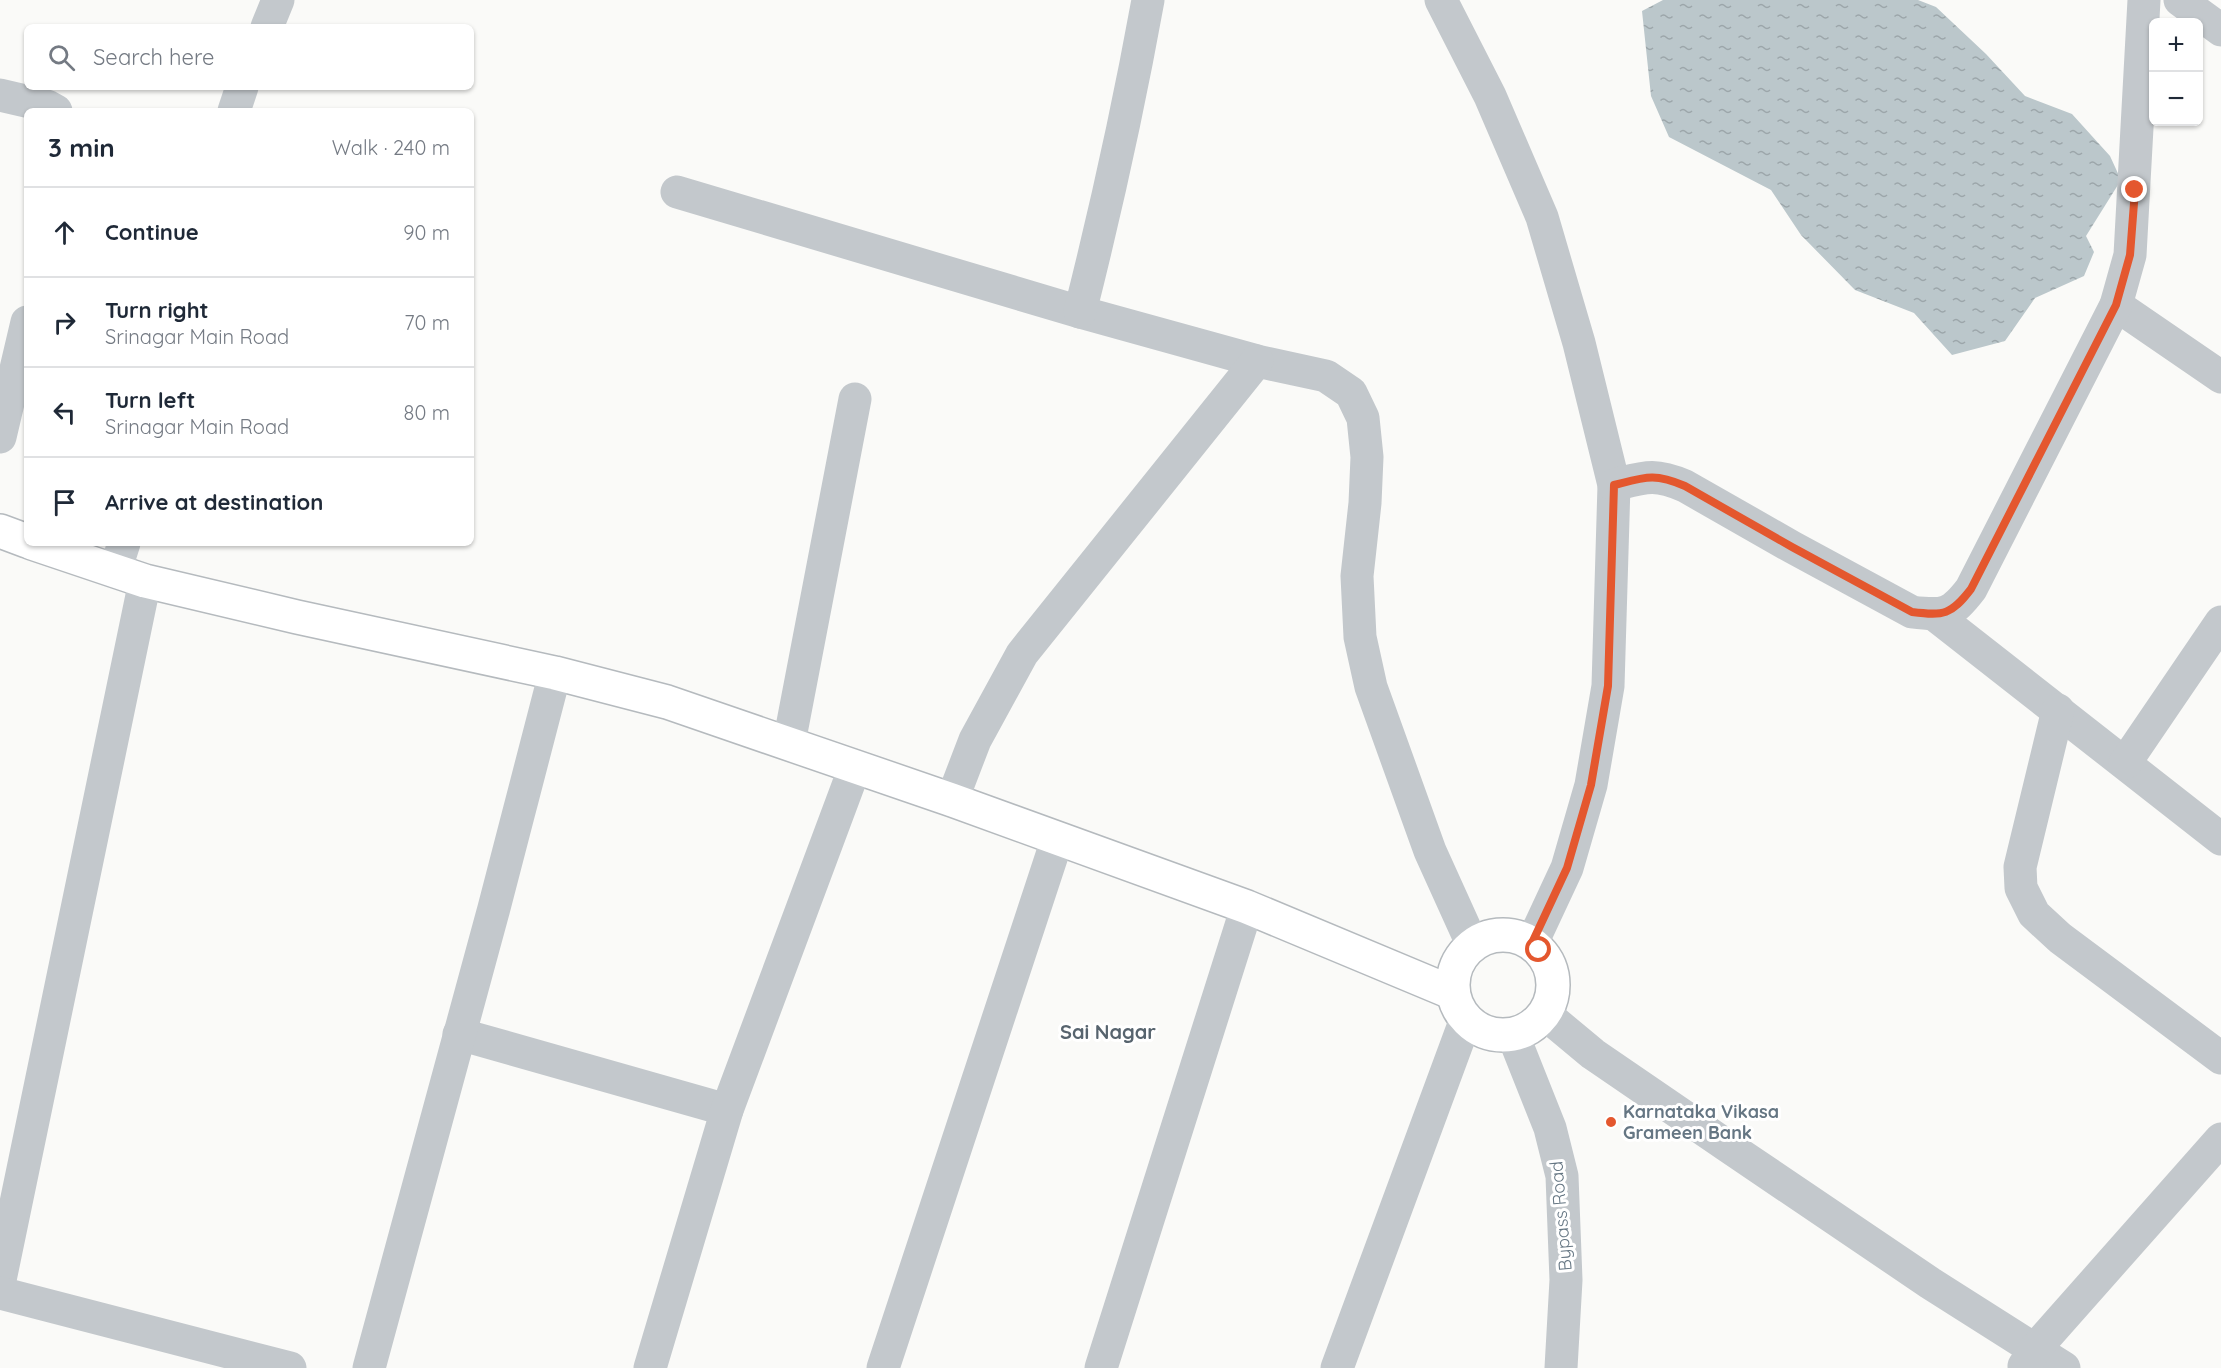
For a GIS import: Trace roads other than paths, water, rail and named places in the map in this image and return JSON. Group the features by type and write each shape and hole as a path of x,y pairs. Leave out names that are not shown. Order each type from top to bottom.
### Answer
{"main road":[{"path":"0,531 24,540"},
{"path":"45,546 128,565 297,617 555,673 667,702 789,743 1247,907 1460,1006 1479,1029 1496,1035 1513,1035 1532,1027 1545,1014 1552,999 1554,981 1549,964 1532,943 1516,936 1498,935 1481,940 1461,958 1454,975 1460,1006"}],"street":[{"path":"268,24 278,0"},
{"path":"1080,312 1112,181 1148,0"},
{"path":"1441,0 1490,96 1542,217 1579,343 1614,485 1608,686 1591,785 1567,868 1532,943"},
{"path":"1614,485 1649,476 1667,478 1912,612 1935,615 1957,608 1971,589 2116,305 2130,255 2144,0"},
{"path":"2180,0 2221,30"},
{"path":"235,108 241,90"},
{"path":"0,95 51,108"},
{"path":"677,192 1080,312 1257,361 1326,376 1351,393 1364,418 1367,458 1365,503 1357,576 1360,637 1371,687 1430,851 1473,946"},
{"path":"2116,305 2221,377"},
{"path":"0,437 24,335"},
{"path":"951,800 975,740 1022,654 1257,361"},
{"path":"789,743 855,399"},
{"path":"0,1280 8,1197 128,565"},
{"path":"1935,615 2221,839"},
{"path":"2125,762 2221,622"},
{"path":"369,1368 555,673"},
{"path":"2058,710 2020,867 2021,888 2034,914 2060,938 2221,1058"},
{"path":"650,1368 727,1110 855,767"},
{"path":"883,1368 1057,840"},
{"path":"1101,1368 1247,907"},
{"path":"1337,1368 1460,1006"},
{"path":"1545,1014 1593,1054 1930,1283 2029,1358 2064,1368"},
{"path":"459,1034 727,1110"},
{"name":"Bypass Road","path":"1513,1035 1550,1128 1562,1176 1566,1280 1561,1368"},
{"path":"2029,1358 2221,1139"},
{"path":"0,1293 290,1368"}],"water":[{"path":"1663,0 1918,0 1936,7 1986,54 2025,96 2072,114 2110,156 2121,180 2086,236 2094,252 2084,276 2035,298 2005,341 1952,355 1914,313 1855,290 1801,235 1771,190 1669,137 1651,96 1642,11"}],"place":[{"name":"Karnataka Vikasa Grameen Bank","path":"1611,1122"}],"district":[{"name":"Sai Nagar","path":"1108,1032"}]}
